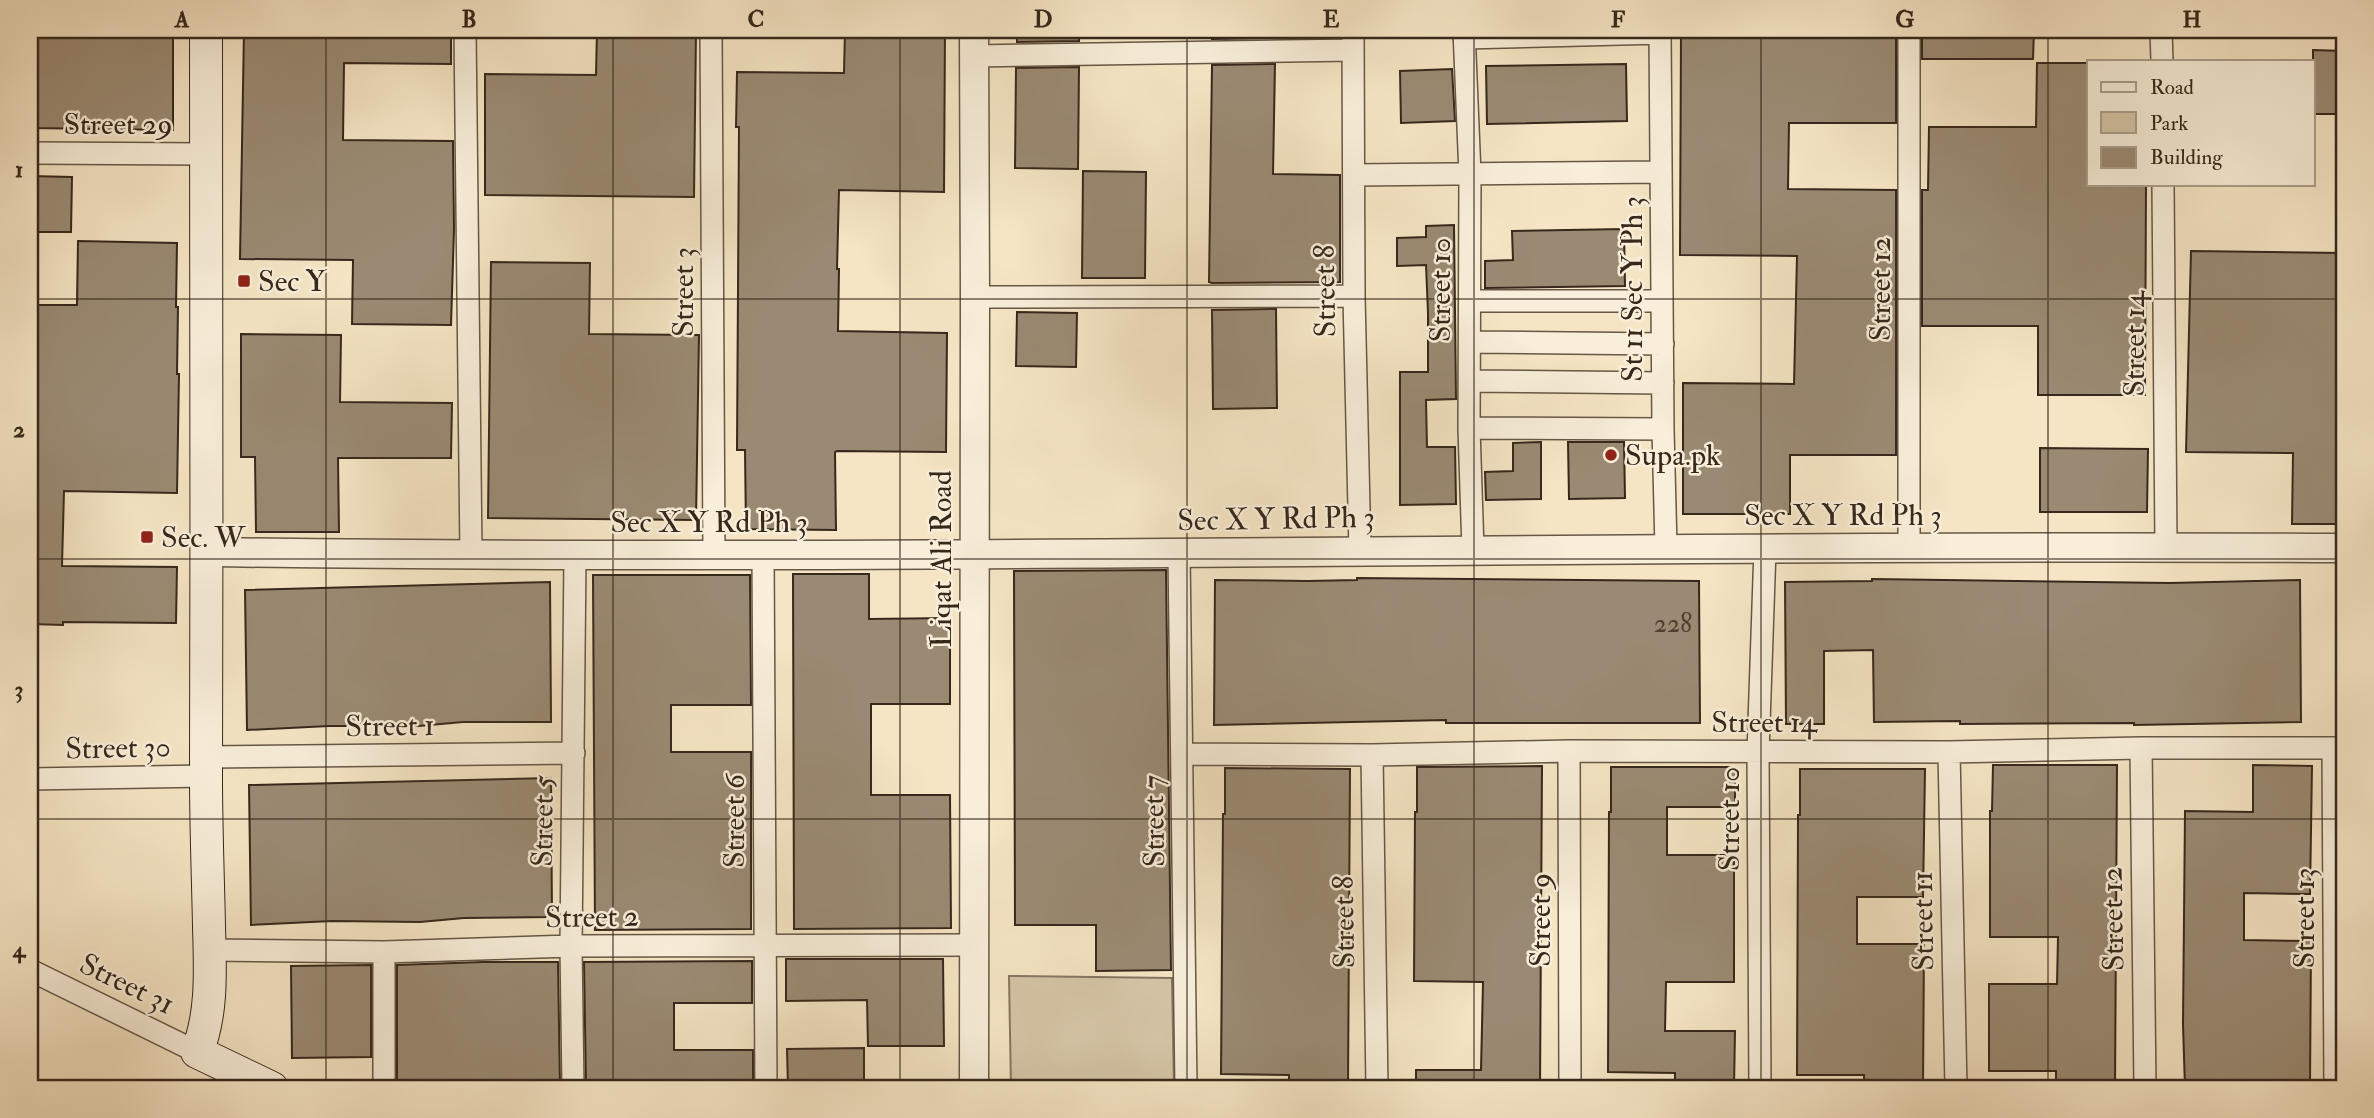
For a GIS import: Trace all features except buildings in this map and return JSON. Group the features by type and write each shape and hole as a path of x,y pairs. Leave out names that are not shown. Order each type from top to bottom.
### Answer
{"main road":[{"path":"206,30 209,950 208,1014 197,1052 272,1088"}],"street":[{"path":"465,30 471,556"},
{"name":"Street 3","path":"711,30 714,554"},
{"name":"Street 12","path":"1909,30 1909,548"},
{"path":"2161,30 2162,60"},
{"path":"1464,34 1660,32"},
{"name":"St 11 Sec Y Ph 3","path":"1660,32 1663,429 1667,548"},
{"name":"Street 10","path":"1464,34 1470,175 1469,428 1474,550"},
{"path":"974,43 1353,40"},
{"name":"Street 8","path":"1353,40 1354,296 1360,551"},
{"name":"Liqat Ali Road","path":"974,43 974,1088"},
{"name":"Street 29","path":"30,153 206,154"},
{"path":"1354,175 1661,172"},
{"name":"Street 14","path":"2163,186 2166,547"},
{"path":"975,297 1354,296"},
{"path":"1471,301 1662,301"},
{"path":"1470,342 1663,344"},
{"path":"1470,381 1663,383"},
{"path":"1469,428 1663,429"},
{"name":"Sec X Y Rd Ph 3","path":"208,552 471,556 1179,554 1667,548 2344,548"},
{"name":"Street 10","path":"1760,1088 1758,752 1765,550"},
{"name":"Street 6","path":"763,554 766,1088"},
{"name":"Street 7","path":"1179,554 1186,1088"},
{"name":"Street 5","path":"573,1088 571,946 575,555"},
{"name":"Street 12","path":"2141,748 2145,1088"},
{"name":"Street 14","path":"1183,754 2339,748"},
{"name":"Street 13","path":"2336,1088 2339,748"},
{"name":"Street 9","path":"1569,751 1570,1088"},
{"name":"Street 11","path":"1949,752 1956,1088"},
{"name":"Street 1","path":"207,767 574,754"},
{"name":"Street 8","path":"1372,755 1377,1088"},
{"name":"Street 30","path":"30,779 207,767"},
{"name":"Street 2","path":"209,950 384,952 571,946 975,945"},
{"path":"384,952 384,1088"},
{"name":"Street 31","path":"30,970 197,1052"}],"green space":[{"path":"1009,976 1172,978 1174,1088 1011,1088"}],"place":[{"name":"Sec Y","path":"244,281"},
{"name":"Supa.pk","path":"1611,455"},
{"name":"Sec. W","path":"147,537"}]}
